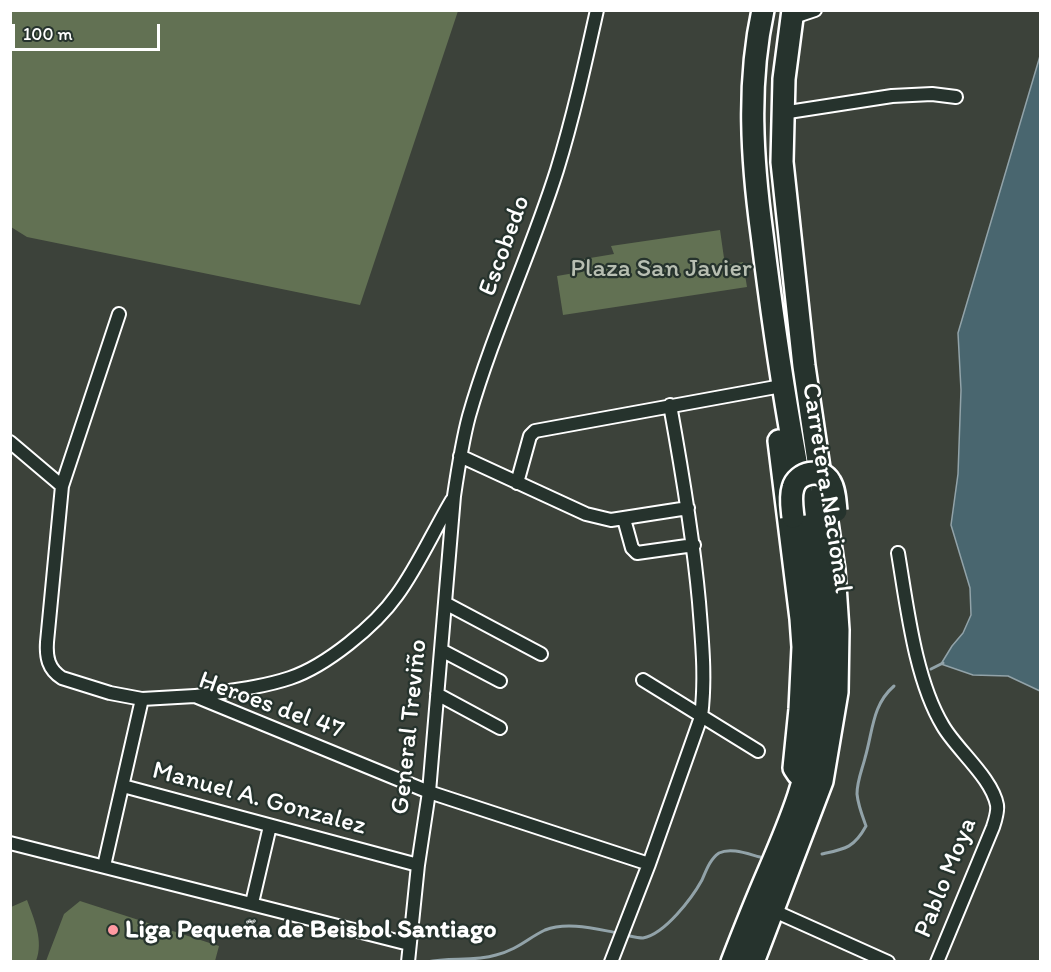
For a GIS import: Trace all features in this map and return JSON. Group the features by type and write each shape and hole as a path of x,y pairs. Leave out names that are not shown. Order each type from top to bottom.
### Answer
{"highway":[{"name":"Carretera Nacional","path":"732,962 799,800 812,749 820,666 820,632 811,544 778,378 755,170 754,70 763,10"},
{"name":"Carretera Nacional","path":"753,962 816,799 827,762 837,692 838,630 834,570 804,366 782,162 782,112 786,51 792,14"},
{"path":"778,378 780,451 803,647 794,768 798,774"},
{"path":"797,847 807,840 819,820 833,776 845,713 849,617 847,582 833,487 820,473 807,475 797,480 792,490 793,517 802,571 808,635 806,702 798,774 799,800"}],"street":[{"name":"Escobedo","path":"454,496 468,418 557,171 579,91 597,10"},
{"path":"792,14 815,10"},
{"path":"782,112 892,96 932,94 956,96"},
{"name":"Heroes del 47","path":"119,314 62,486 47,642 48,663 55,674 110,693 142,699 195,696 429,792 649,864"},
{"path":"517,483 530,436 536,431 670,405 778,378"},
{"path":"611,962 649,864 701,717 704,696 704,654 694,545 670,405"},
{"path":"10,442 62,486"},
{"path":"460,456 586,514 611,520 688,508"},
{"path":"195,696 288,679 311,669 344,647 384,612 397,596 454,496"},
{"name":"General Treviño","path":"408,962 418,864 429,792 454,496"},
{"path":"624,519 631,545 638,553 694,545"},
{"name":"Pablo Moya","path":"898,553 924,682 942,724 961,753 986,780 997,806 993,827 938,962"},
{"path":"445,603 541,654"},
{"path":"441,650 500,681"},
{"path":"643,680 758,751"},
{"path":"437,694 500,728"},
{"path":"104,866 142,699"},
{"name":"Manuel A. Gonzalez","path":"123,786 418,864"},
{"path":"252,903 270,826"},
{"path":"10,843 409,944"},
{"path":"772,910 888,962"}],"green space":[{"path":"10,11 458,11 360,305 27,237 11,227"},
{"name":"Plaza San Javier","path":"720,230 725,265 743,262 747,287 563,315 557,276 586,271 584,259 614,254 611,246"},
{"path":"27,900 39,938 36,961 11,961 11,907"},
{"name":"Liga Pequeña de Beisbol Santiago","path":"80,901 219,946 215,961 46,961 64,914"}],"water":[{"path":"1040,56 1040,691 1008,676 973,675 941,664 963,633 971,615 970,588 951,525 958,474 961,390 958,333"}],"waterway":[{"path":"931,669 943,663"},
{"path":"822,854 837,851 853,843 866,826 858,802 858,785 877,710 881,701 894,686"},
{"path":"625,935 643,938 669,923 692,896 711,862 719,853 734,851 760,857"},
{"path":"427,962 496,955 554,927 582,927 618,933"}],"place":[{"name":"Liga Pequeña de Beisbol Santiago","path":"113,930"}]}
